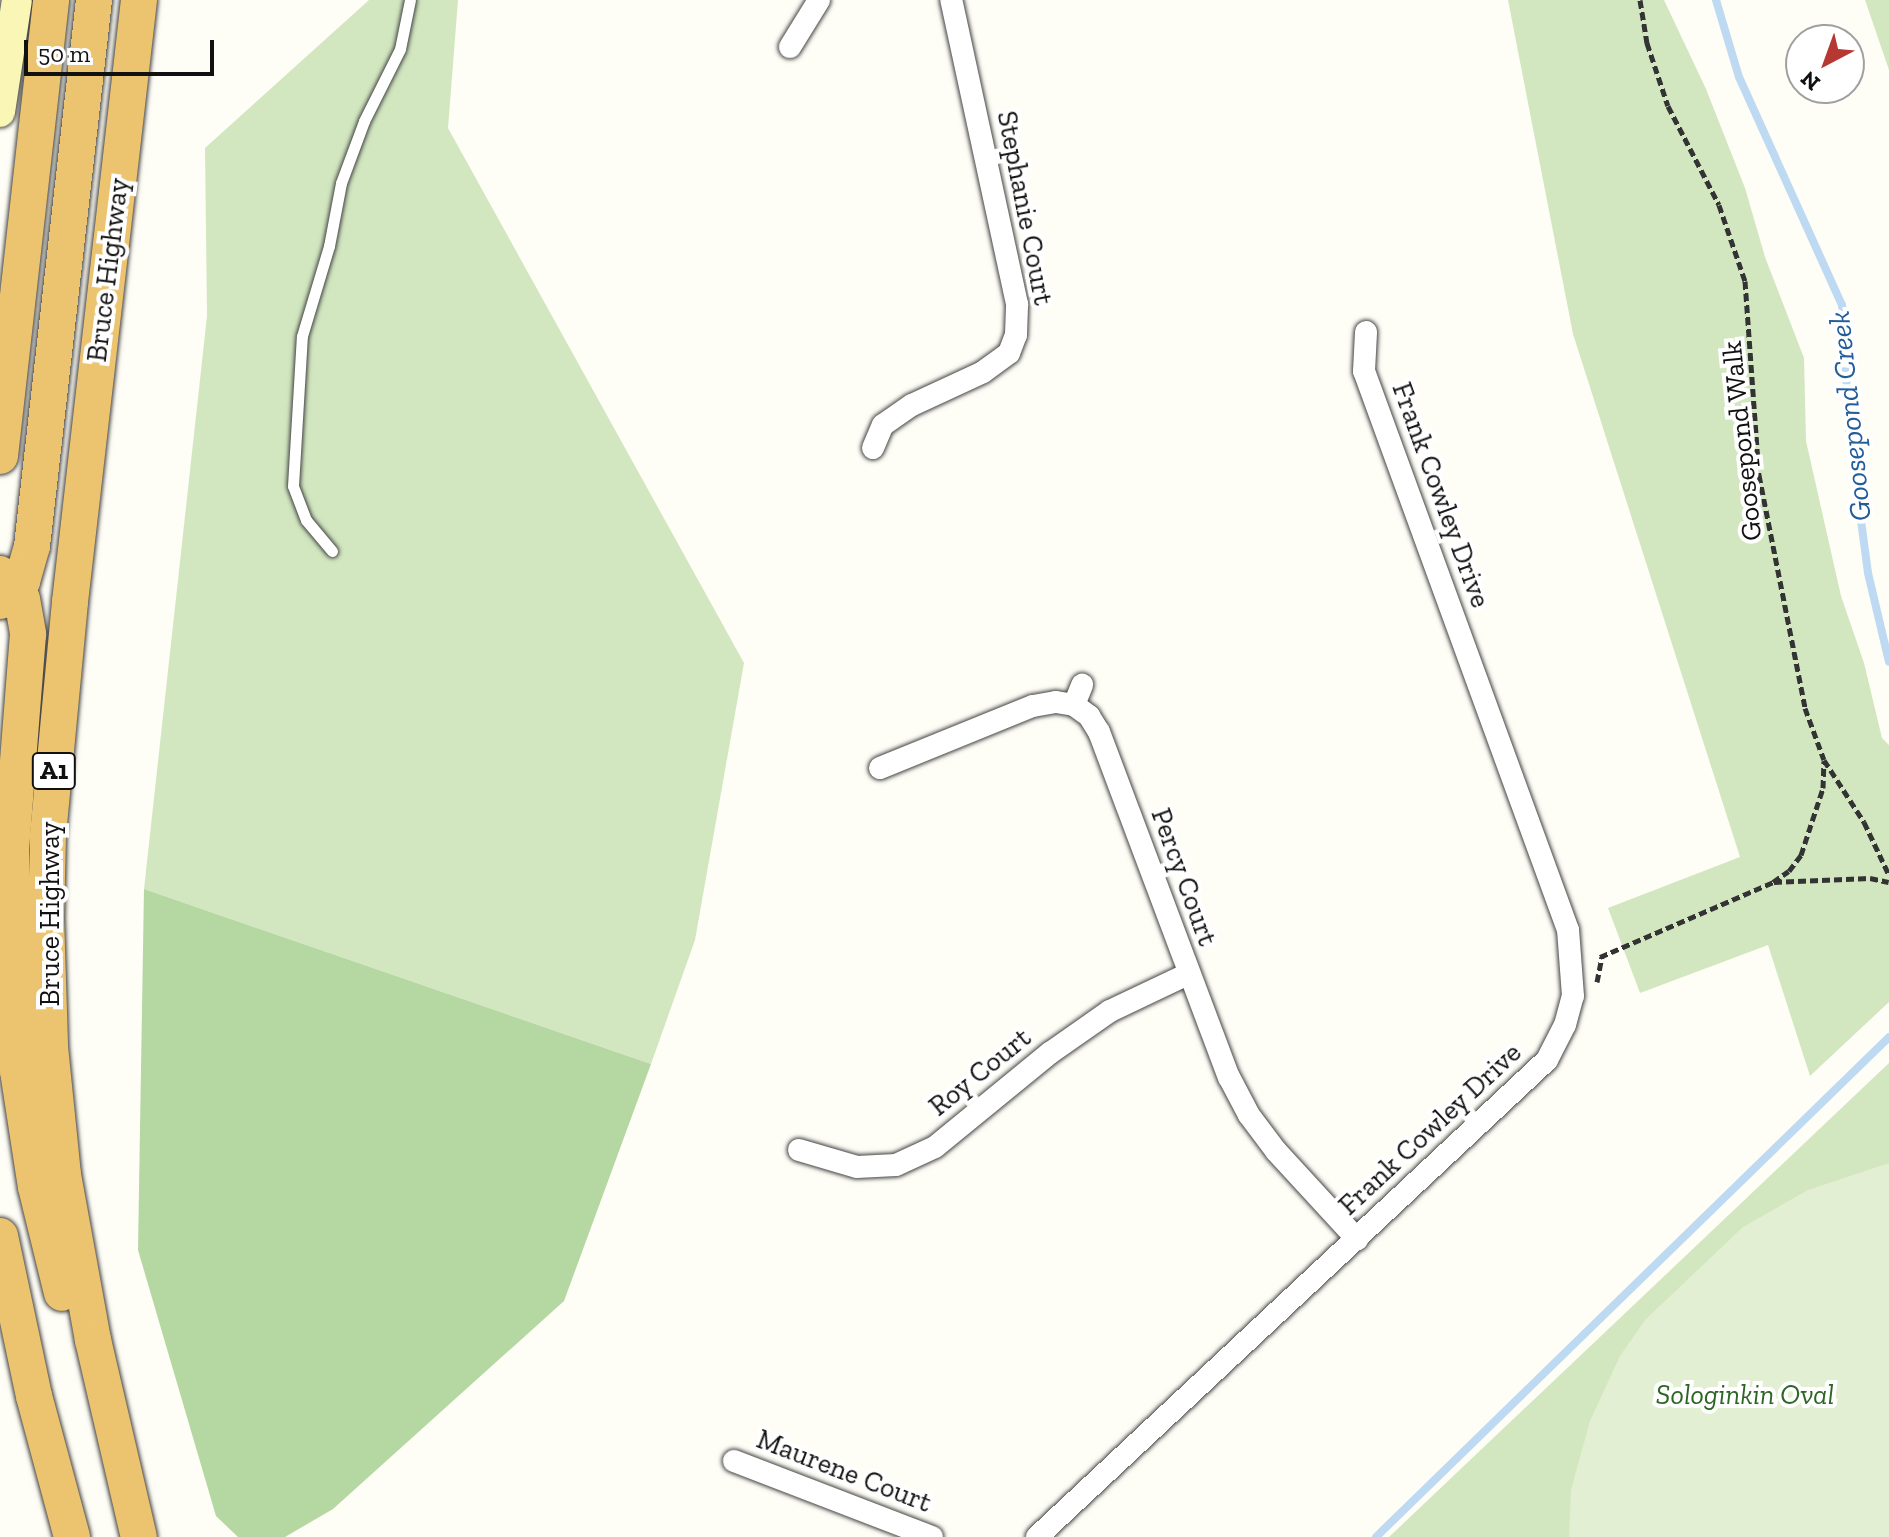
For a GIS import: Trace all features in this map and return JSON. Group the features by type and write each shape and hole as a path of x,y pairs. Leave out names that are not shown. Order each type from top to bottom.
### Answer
{"highway":[{"path":"0,456 51,0"},
{"path":"94,0 32,546 25,575 5,588 24,605 28,634 10,893 13,1010 24,1114 42,1213 88,1400 138,1537"},
{"name":"Bruce Highway","path":"138,1537 93,1340 63,1175 50,1047 46,917 48,836 70,602 139,0"},
{"path":"0,1236 34,1396 72,1537"}],"main road":[{"path":"0,112 17,0"}],"street":[{"path":"790,47 819,0"},
{"name":"Stephanie Court","path":"873,448 883,425 912,405 983,372 1009,353 1016,335 1017,304 951,0"},
{"name":"Frank Cowley Drive","path":"1037,1537 1547,1060 1565,1025 1573,996 1568,930 1364,371 1366,332"},
{"name":"Percy Court","path":"880,768 1033,706 1078,695 1099,732 1229,1077 1249,1115 1276,1151 1357,1239"},
{"name":"Roy Court","path":"799,1150 857,1167 896,1165 935,1147 1050,1053 1110,1011 1188,974"},
{"name":"Maurene Court","path":"734,1461 932,1537"}],"lane":[{"path":"332,551 306,520 293,486 302,336 329,246 341,183 364,121 400,49 410,0"}],"path":[{"name":"Goosepond Walk","path":"1640,0 1647,43 1668,106 1719,205 1745,281 1759,475 1805,708 1824,760 1864,822 1889,875"},
{"path":"1573,968 1773,882 1801,855 1823,788 1824,760"},
{"path":"1773,882 1870,878 1889,882"}],"green space":[{"path":"369,0 458,0 448,128 744,663 695,940 651,1064 144,889 207,316 205,148"},
{"path":"1508,0 1664,0 1706,89 1745,188 1765,257 1804,358 1806,441 1841,596 1864,663 1882,738 1889,745 1889,1002 1810,1076 1768,945 1640,993 1608,908 1740,857 1573,334"},
{"path":"1865,0 1889,0 1889,70"},
{"path":"144,889 651,1064 564,1301 333,1509 285,1537 238,1537 216,1516 138,1250"},
{"name":"Sologinkin Oval","path":"1889,1063 1889,1537 1389,1537"},
{"name":"Sologinkin Oval","path":"1889,1163 1889,1537 1569,1537 1571,1490 1590,1421 1620,1356 1645,1320 1743,1227 1808,1190"}],"waterway":[{"name":"Goosepond Creek","path":"1716,0 1739,77 1842,305 1850,438 1868,573 1889,662"},
{"path":"1376,1537 1889,1037"}]}
